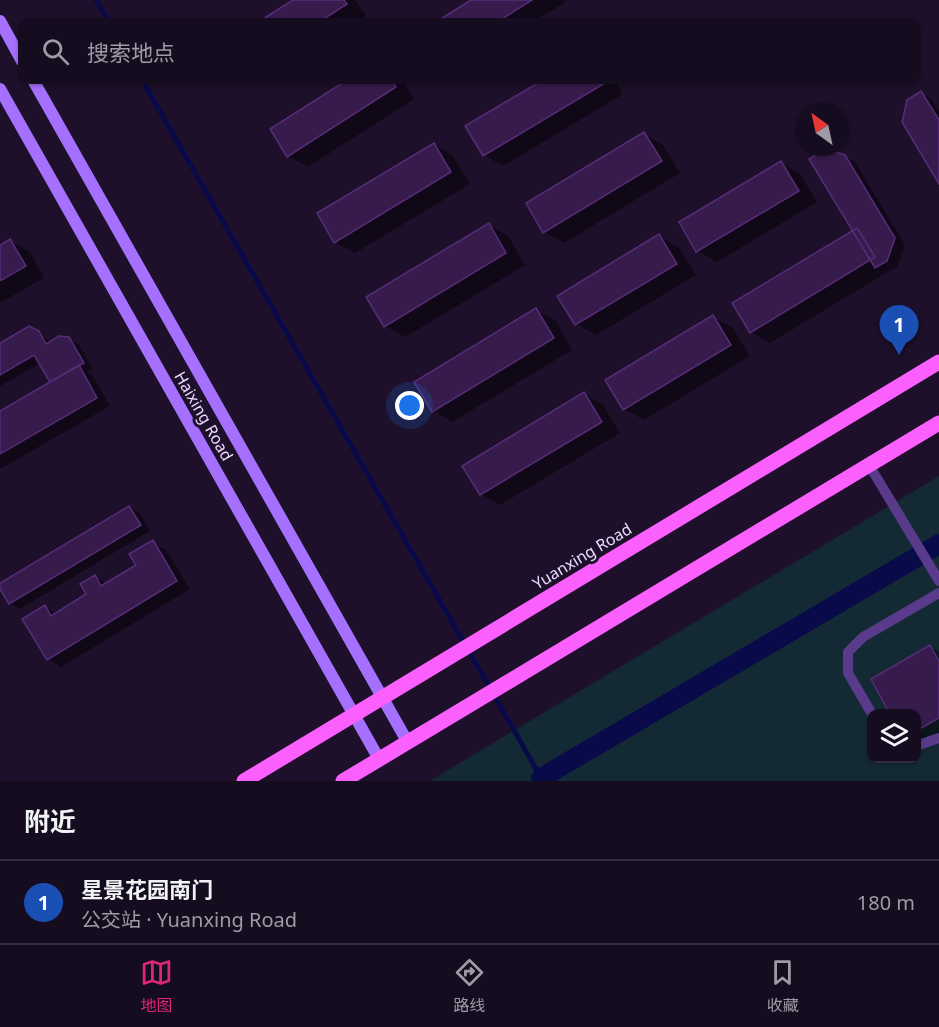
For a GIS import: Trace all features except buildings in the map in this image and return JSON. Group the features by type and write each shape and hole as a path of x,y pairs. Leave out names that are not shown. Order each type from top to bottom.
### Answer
{"main road":[{"path":"0,21 18,54"},
{"name":"Haixing Road","path":"35,84 407,741"},
{"name":"Haixing Road","path":"0,89 380,759"},
{"name":"Yuanxing Road","path":"244,781 939,362"},
{"path":"343,781 939,423"}],"lane":[{"path":"869,465 939,581"},
{"path":"869,709 848,673 849,652 863,637 939,593"},
{"path":"921,744 939,738"}],"shaded area":[{"path":"939,476 939,781 430,781"}],"waterway":[{"path":"96,0 107,18"},
{"path":"144,84 543,781"},
{"path":"541,778 939,544"}],"place":[{"name":"星景花园南门","path":"899,355"}]}
